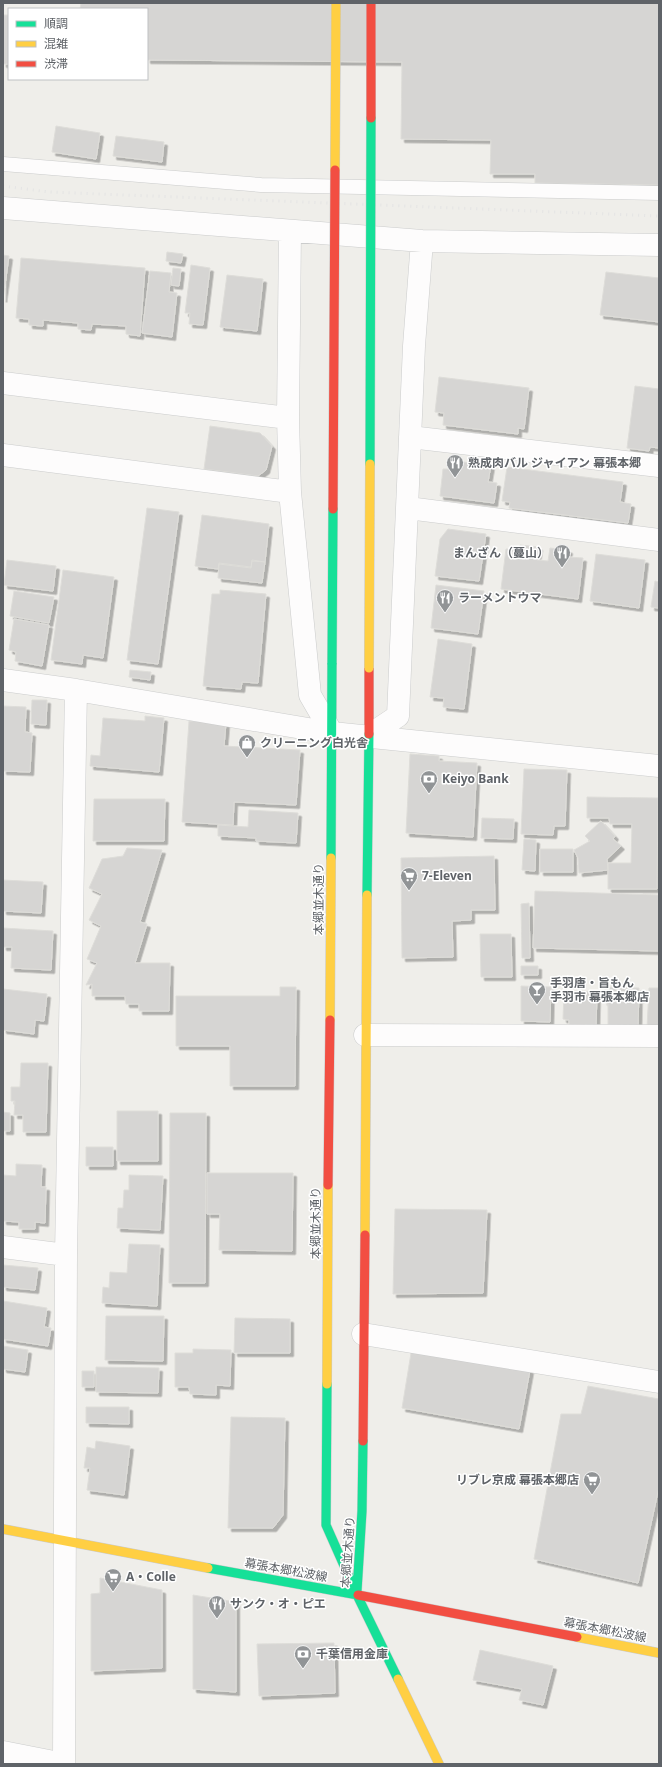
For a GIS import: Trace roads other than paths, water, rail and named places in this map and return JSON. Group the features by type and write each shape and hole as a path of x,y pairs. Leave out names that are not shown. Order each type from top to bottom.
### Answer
{"street":[{"name":"本郷並木通り","path":"336,3 326,1525 357,1595"},
{"name":"本郷並木通り","path":"357,1595 362,1511 369,668 371,3"},
{"path":"3,208 422,241 659,245"},
{"path":"290,231 288,418 290,492 310,695 332,733"},
{"path":"368,736 398,716 414,346 422,241"},
{"path":"3,383 288,418"},
{"path":"410,437 659,466"},
{"path":"3,455 290,492"},
{"path":"408,508 659,540"},
{"path":"3,680 76,690 332,733 659,766"},
{"path":"3,1752 64,1764 66,1254 76,690"},
{"path":"365,1035 659,1036"},
{"path":"3,1247 66,1254"},
{"path":"363,1334 659,1382"},
{"name":"幕張本郷松波線","path":"3,1530 357,1595 659,1653"},
{"path":"357,1595 439,1764"}],"lane":[{"path":"3,164 261,185 659,193"}],"railway":[{"path":"3,186 49,192 659,216"}],"place":[{"name":"熟成肉バル ジャイアン 幕張本郷","path":"455,478"},
{"name":"まんざん（蔓山）","path":"562,568"},
{"name":"ラーメントウマ","path":"445,613"},
{"name":"クリーニング白光舎","path":"247,758"},
{"name":"Keiyo Bank","path":"429,794"},
{"name":"7-Eleven","path":"409,891"},
{"name":"手羽唐・旨もん 手羽市 幕張本郷店","path":"537,1005"},
{"name":"リブレ京成 幕張本郷店","path":"592,1495"},
{"name":"A・Colle","path":"113,1592"},
{"name":"サンク・オ・ピエ","path":"217,1619"},
{"name":"千葉信用金庫","path":"303,1669"}]}
